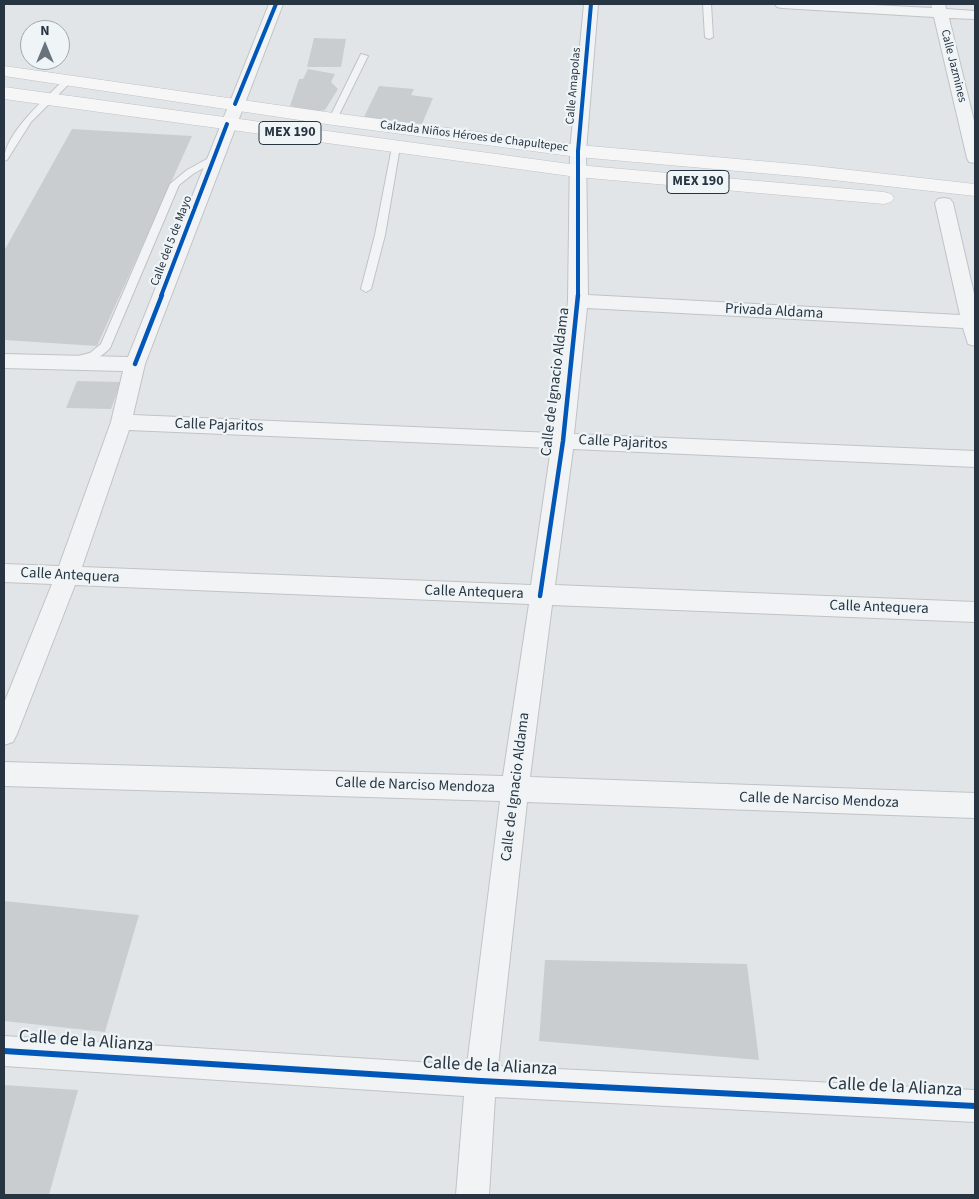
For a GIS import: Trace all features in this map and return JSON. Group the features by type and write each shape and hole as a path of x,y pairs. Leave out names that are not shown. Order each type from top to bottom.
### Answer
{"main road":[{"name":"Calzada Niños Héroes de Chapultepec","path":"4,71 333,119 578,161 818,194 975,204"},
{"name":"Calzada Niños Héroes de Chapultepec","path":"4,93 396,147 578,161 796,170 975,190"},
{"path":"818,194 930,177 975,177"}],"street":[{"name":"Calle del 5 de Mayo","path":"4,734 67,576 121,422 135,364 227,124 276,4"},
{"name":"Calle Amapolas","path":"578,161 591,4"},
{"path":"782,4 939,9 975,15"},
{"name":"Calle Jazmines","path":"939,9 975,158"},
{"name":"Calle de Ignacio Aldama","path":"472,1195 481,1081 515,789 540,596 563,441 578,301 578,161"},
{"path":"944,203 973,331"},
{"name":"Privada Aldama","path":"578,301 973,331"},
{"path":"4,361 135,364"},
{"name":"Calle Pajaritos","path":"121,422 975,459"},
{"name":"Calle Antequera","path":"4,573 975,612"},
{"name":"Calle de Narciso Mendoza","path":"4,774 515,789 975,806"},
{"name":"Calle de la Alianza","path":"4,1051 481,1081 975,1106"}],"lane":[{"path":"707,4 709,37"},
{"path":"333,119 364,56"},
{"path":"4,158 24,125 69,80"},
{"path":"366,289 380,235 396,147"},
{"path":"54,362 82,359 101,352 106,345 172,190 181,179 214,158"}],"building":[{"path":"314,38 346,39 341,67 307,67"},
{"path":"308,69 335,74 331,82 338,89 325,110 316,112 290,106 299,79 303,79"},
{"path":"379,86 414,89 411,95 433,98 422,124 364,117"},
{"path":"72,129 192,136 97,346 4,340 4,251"},
{"path":"77,381 121,382 111,409 66,408"},
{"path":"4,901 139,915 105,1032 4,1021"},
{"path":"545,960 747,964 759,1060 539,1041"},
{"path":"4,1085 78,1090 49,1195 4,1195"}],"cycle path":[{"path":"235,104 276,4"},
{"path":"540,596 563,441 578,301 578,151 591,4"},
{"path":"135,364 227,124"},
{"path":"4,1051 481,1081 975,1106"}]}
